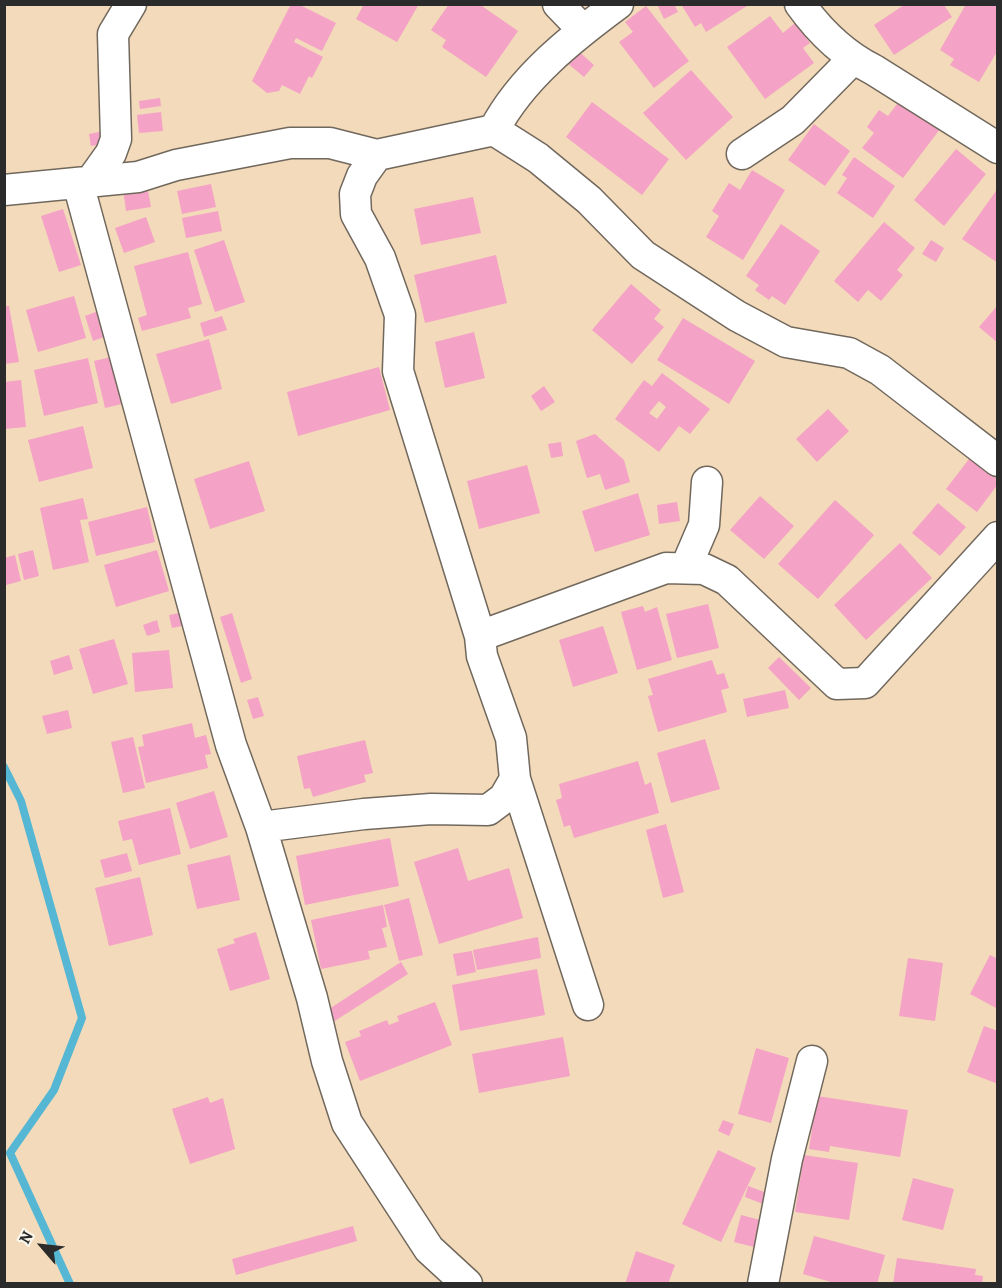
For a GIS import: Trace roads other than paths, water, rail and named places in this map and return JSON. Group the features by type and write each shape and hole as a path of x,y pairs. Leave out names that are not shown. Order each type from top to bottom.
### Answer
{"street":[{"path":"85,182 111,153 116,139 113,34 132,4"},
{"path":"558,4 583,30"},
{"path":"4,190 138,177 176,165 290,143 330,143 377,155 494,129 516,95 583,30 618,4"},
{"path":"800,4 814,23 852,60 874,70 998,148"},
{"path":"742,154 793,120 852,60"},
{"path":"494,129 538,158 589,200 643,255 737,316 786,342 849,352 880,370 998,461"},
{"path":"377,155 362,176 355,195 356,214 380,258 400,315 398,371 480,636 482,656 511,738 515,779 588,1005"},
{"path":"85,182 231,745 261,827 312,998 327,1061 347,1123 429,1249 467,1284"},
{"path":"686,567 704,525 707,482"},
{"path":"480,636 666,568 704,569 728,580 837,684 865,684 998,537"},
{"path":"261,827 387,812 431,809 488,810 504,798 515,779"},
{"path":"763,1284 787,1159 812,1061"}],"waterway":[{"path":"4,767 21,801 82,1018 54,1090 10,1153 70,1284"}]}
